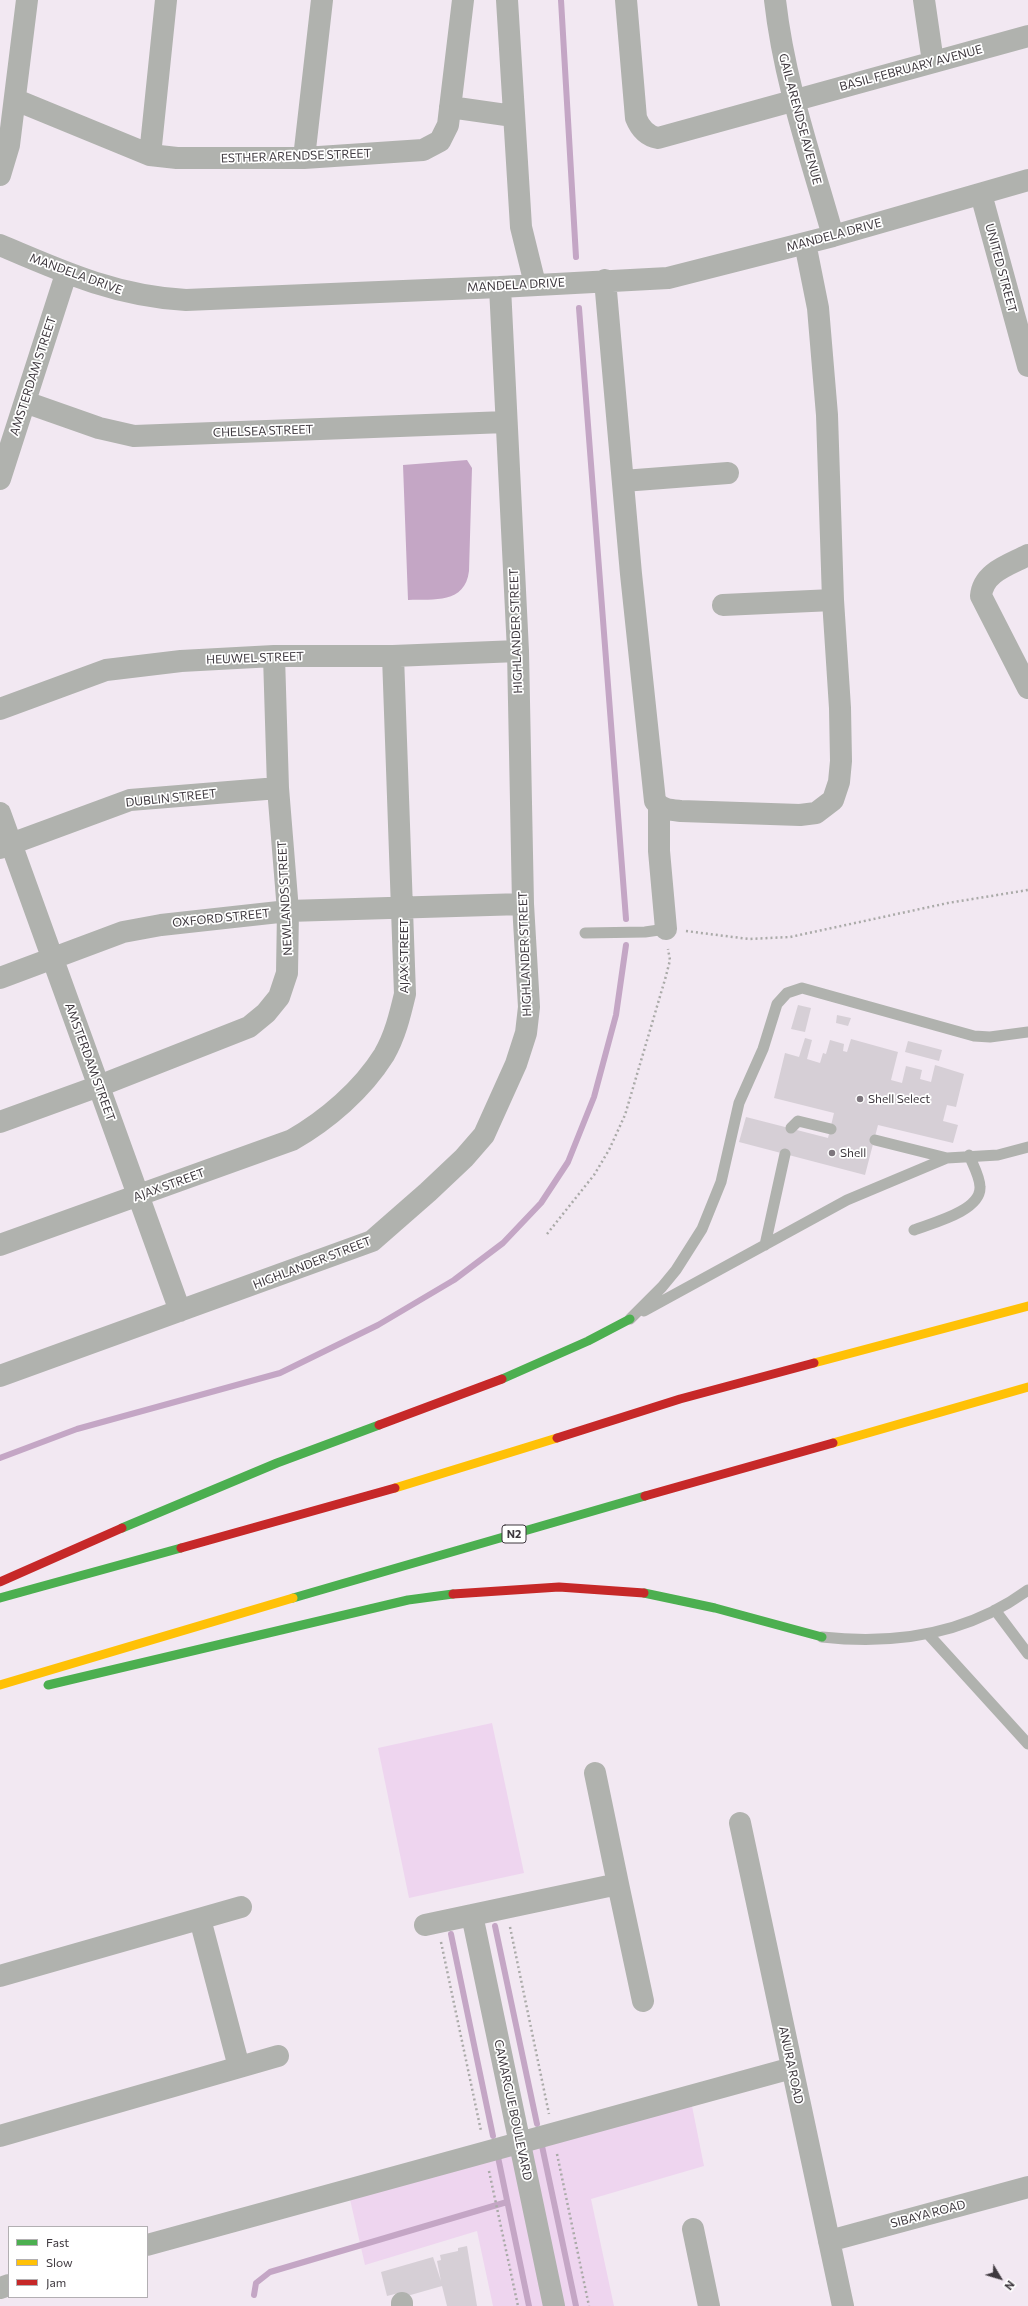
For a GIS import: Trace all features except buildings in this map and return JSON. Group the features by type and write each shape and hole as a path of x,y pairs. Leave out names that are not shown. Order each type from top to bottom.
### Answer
{"highway":[{"path":"0,1598 384,1492 680,1399 1028,1306"},
{"path":"0,1582 277,1463 501,1379 584,1345 630,1319"},
{"name":"N2","path":"0,1685 400,1567 1028,1387"},
{"path":"38,1687 408,1600 464,1592 563,1587 648,1594 717,1607 822,1636"}],"street":[{"path":"0,175 9,145 16,100 27,0"},
{"path":"150,155 166,0"},
{"path":"304,158 322,0"},
{"name":"ESTHER ARENDSE STREET","path":"16,100 150,155 185,158 304,158 429,149 440,141 446,132 463,0"},
{"path":"507,0 513,116 522,227 543,283"},
{"name":"BASIL FEBRUARY AVENUE","path":"626,0 636,118 640,126 650,136 662,137 1028,36"},
{"name":"GAIL ARENDSE AVENUE","path":"775,0 780,41 794,100 833,236"},
{"path":"924,0 933,62"},
{"path":"450,107 513,116"},
{"name":"MANDELA DRIVE","path":"0,245 66,274 131,294 186,300 500,287 543,283 668,278 833,236 1028,180"},
{"name":"UNITED STREET","path":"981,194 1028,366"},
{"path":"658,805 667,810 681,811 800,815 816,813 833,800 839,782 841,761 840,708 833,600 827,415 818,308 805,243"},
{"name":"AMSTERDAM STREET","path":"0,479 66,274"},
{"path":"600,281 615,378 623,481 653,792 658,805 659,851 655,930"},
{"name":"HIGHLANDER STREET","path":"0,1376 372,1241 433,1188 464,1158 484,1135 516,1064 526,1033 529,1007 523,904 518,651 500,287"},
{"name":"CHELSEA STREET","path":"25,402 99,428 134,436 506,422"},
{"path":"623,481 728,472"},
{"path":"1028,555 992,574 987,578 982,588 984,604 1028,688"},
{"path":"723,605 833,600"},
{"name":"HEUWEL STREET","path":"0,709 106,670 181,662 274,656 393,656 518,651"},
{"name":"NEWLANDS STREET","path":"0,1122 99,1086 249,1027 266,1013 279,997 287,973 288,910 278,788 274,656"},
{"name":"AJAX STREET","path":"0,1245 292,1140 330,1114 354,1091 384,1054 398,1023 405,994 393,656"},
{"name":"DUBLIN STREET","path":"6,846 130,800 278,788"},
{"name":"AMSTERDAM STREET","path":"0,813 6,846 52,958 180,1311"},
{"name":"OXFORD STREET","path":"0,978 123,932 161,925 288,910 523,904"},
{"path":"595,1773 643,2001"},
{"name":"ANURA ROAD","path":"740,1823 843,2306"},
{"path":"431,1924 618,1884"},
{"path":"0,1976 241,1907"},
{"name":"CAMARGUE BOULEVARD","path":"472,1915 554,2306"},
{"path":"200,1919 239,2067"},
{"path":"0,2136 278,2056"},
{"path":"148,2245 485,2151 792,2068"},
{"name":"SIBAYA ROAD","path":"829,2241 1028,2187"},
{"path":"693,2229 709,2306"}],"lane":[{"path":"585,933 621,933 655,930"},
{"path":"630,1319 657,1293 676,1270 702,1229 721,1182 739,1103 763,1049 777,1004 787,993 802,988 974,1036 990,1037 1028,1032"},
{"path":"791,1128 798,1121 830,1129"},
{"path":"874,1140 947,1158"},
{"path":"630,1319 847,1200 947,1158 969,1155 998,1154 1028,1147"},
{"path":"765,1245 785,1154"},
{"path":"914,1230 967,1208 977,1200 980,1194 980,1182 969,1155"},
{"path":"822,1636 877,1640 928,1634 958,1625 995,1610 1028,1590"},
{"path":"995,1610 1028,1654"},
{"path":"928,1634 1028,1744"}],"path":[{"path":"655,930 749,939 790,937 948,903 1028,890"},
{"path":"547,1234 594,1174 609,1150 625,1115 670,960 655,930"},
{"path":"506,1908 589,2306"},
{"path":"431,1924 485,2151 518,2306"}],"shaded area":[{"path":"467,460 472,468 469,571 466,582 461,589 447,598 408,600 403,465"},
{"path":"492,1723 524,1873 409,1898 378,1748"},
{"path":"691,2101 704,2166 591,2199 614,2306 564,2306 530,2145"},
{"path":"511,2150 544,2306 493,2306 477,2231 365,2265 349,2195"}],"waterway":[{"path":"561,0 576,257"},
{"path":"579,308 626,919"},
{"path":"0,1458 77,1429 280,1373 378,1325 454,1280 503,1243 541,1203 568,1162 594,1097 616,1015 626,945"},
{"path":"495,1926 537,2124"},
{"path":"451,1934 493,2136"},
{"path":"542,2146 576,2306"},
{"path":"498,2157 529,2306"},
{"path":"254,2295 256,2283 270,2272 507,2202"}],"traffic: fast":[{"path":"502,1379 588,1341 630,1319"},
{"path":"122,1528 277,1463 379,1425"},
{"path":"293,1598 645,1496"},
{"path":"0,1598 181,1548"},
{"path":"644,1593 715,1608 822,1637"},
{"path":"48,1685 408,1600 453,1594"}],"traffic: slow":[{"path":"814,1363 1028,1306"},
{"path":"833,1443 1028,1387"},
{"path":"395,1488 557,1438"},
{"path":"0,1685 293,1598"}],"traffic: jam":[{"path":"557,1438 680,1399 814,1363"},
{"path":"379,1425 502,1379"},
{"path":"645,1496 833,1443"},
{"path":"181,1548 395,1488"},
{"path":"0,1582 122,1528"},
{"path":"453,1594 559,1587 644,1593"}],"place":[{"name":"Shell Select","path":"860,1099"},
{"name":"Shell","path":"832,1153"}]}
